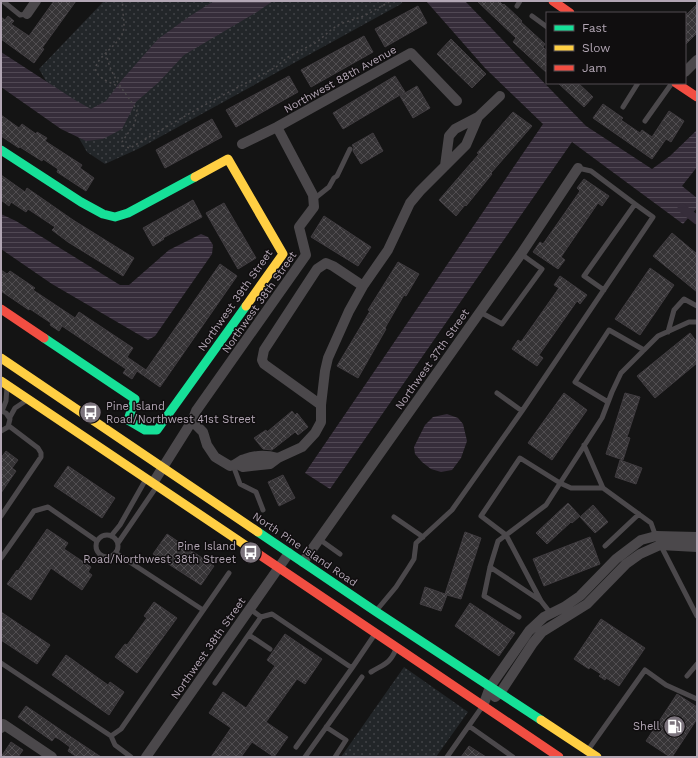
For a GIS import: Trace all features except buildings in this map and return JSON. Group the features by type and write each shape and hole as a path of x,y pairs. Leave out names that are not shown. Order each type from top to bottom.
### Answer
{"main road":[{"path":"553,1 569,12"},
{"path":"678,84 697,97"},
{"name":"Northwest 39th Street","path":"1,150 81,202 103,214 116,217 128,213 228,159 283,254 157,430 145,430 128,420 135,399 1,309"},
{"name":"North Pine Island Road","path":"1,358 376,611 597,757"},
{"path":"4,382 397,646 559,757"}],"street":[{"path":"27,14 36,1"},
{"name":"Northwest 88th Avenue","path":"242,144 277,127 411,53 457,101"},
{"path":"686,71 697,60"},
{"path":"445,166 449,136 455,128 478,117 500,96"},
{"path":"192,421 203,432 207,445 215,457 230,466 235,465 244,459 268,455 278,458 302,447 315,433 321,422 324,371 328,358 349,311 363,286 388,250 410,203 466,145 478,117"},
{"path":"277,127 313,195 313,200"},
{"name":"Northwest 37th Street","path":"303,562 521,254 578,168"},
{"name":"Northwest 38th Street","path":"153,482 192,421 196,411 306,255 299,227 314,207 313,200"},
{"path":"321,405 264,364 262,360 264,350 317,269 326,263 363,286"},
{"path":"483,706 490,687 536,623 554,618 587,604 626,564 658,540 697,537"},
{"path":"658,540 697,547"},
{"name":"Northwest 38th Street","path":"146,757 290,553"},
{"path":"483,706 500,693 533,643 554,618"},
{"path":"1,728 3,724 52,757"}],"lane":[{"path":"5,1 4,2 20,15 27,14"},
{"path":"517,6 520,1"},
{"path":"532,16 546,26"},
{"path":"623,107 637,84"},
{"path":"645,121 671,84"},
{"path":"313,200 329,187 334,178 337,176 350,149"},
{"path":"376,611 396,587 409,567 416,553 416,543 452,510 522,411 653,217 591,171 578,168"},
{"path":"604,290 584,276 635,204"},
{"path":"480,312 502,324 542,269 521,254"},
{"path":"668,332 674,310 684,299 697,306"},
{"path":"519,617 484,596 490,566 498,541 546,505 602,418 621,373 658,336 689,322 697,322"},
{"path":"608,402 575,382 610,330 644,350"},
{"path":"4,382 6,401 2,411 10,417"},
{"path":"497,393 522,411"},
{"path":"1,431 6,430 9,426 10,417 15,408 28,399"},
{"path":"1,516 41,457 41,453 38,448 9,426"},
{"path":"584,446 603,488 651,523 658,540 697,616"},
{"path":"554,618 541,601 506,536 481,516 520,458 560,483 571,488 603,488"},
{"path":"235,465 240,484 256,492 263,510"},
{"path":"111,536 153,482"},
{"path":"118,543 111,536 102,536 97,542 96,549 100,555 107,558 116,553 118,543 153,482"},
{"path":"1,558 34,511 48,507 97,542"},
{"path":"605,546 639,514"},
{"path":"394,517 423,537"},
{"path":"319,540 340,554"},
{"path":"116,553 203,610"},
{"path":"490,566 541,601"},
{"path":"111,736 121,729 229,573"},
{"path":"250,609 261,617"},
{"path":"215,682 261,617 272,614 352,668"},
{"path":"296,747 376,633"},
{"path":"249,634 270,649"},
{"path":"371,672 389,662 397,646"},
{"path":"1,663 111,736 115,745 131,757"},
{"path":"687,676 697,664"},
{"path":"588,751 645,670 666,685 697,700"},
{"path":"305,757 362,677"},
{"path":"447,757 483,706"},
{"path":"469,726 513,757"},
{"path":"326,727 346,740 335,757"}],"path":[{"path":"122,90 106,81 97,73 95,66 98,60 120,39 124,32 123,1"},
{"path":"106,53 108,66 136,110 134,123 122,142 124,146 130,148 199,108 276,67 288,57 317,42 340,24 364,16 391,1"}],"shaded area":[{"path":"104,1 403,1 401,4 140,148 105,164 87,152 39,69"},
{"path":"214,1 273,1 184,55 159,82 136,102 122,129 103,139 86,141 61,129 1,87 1,52 91,109 106,101 121,81 158,39"},
{"path":"426,1 465,1 586,126 652,169 670,156 697,130 697,167 682,186 697,198 697,208 683,224 572,142 330,489 305,473 543,124 485,68"},
{"path":"1,214 16,221 120,285 129,285 169,250 201,234 208,237 213,245 212,254 155,336 148,340 52,284 1,249"},
{"path":"447,414 458,418 463,424 467,441 461,458 452,470 441,472 431,469 422,462 415,454 414,447 425,425 433,417"},
{"path":"404,667 468,712 436,757 341,757"}],"waterway":[{"path":"682,208 697,220"}],"traffic: fast":[{"path":"1,150 81,202 103,214 115,217 128,213 195,177"},
{"path":"44,338 135,399 128,420 145,430 157,430 246,306"},
{"path":"258,532 541,720"}],"traffic: slow":[{"path":"195,177 228,159 283,254 246,306"},
{"path":"1,358 258,532"},
{"path":"1,381 254,551"},
{"path":"541,720 597,757"}],"traffic: jam":[{"path":"553,1 569,12"},
{"path":"678,84 697,97"},
{"path":"1,309 44,338"},
{"path":"254,551 559,757"}],"place":[{"name":"Pine Island Road/Northwest 41st Street","path":"91,412"},
{"name":"Pine Island Road/Northwest 38th Street","path":"251,552"},
{"name":"Shell","path":"675,726"}]}
